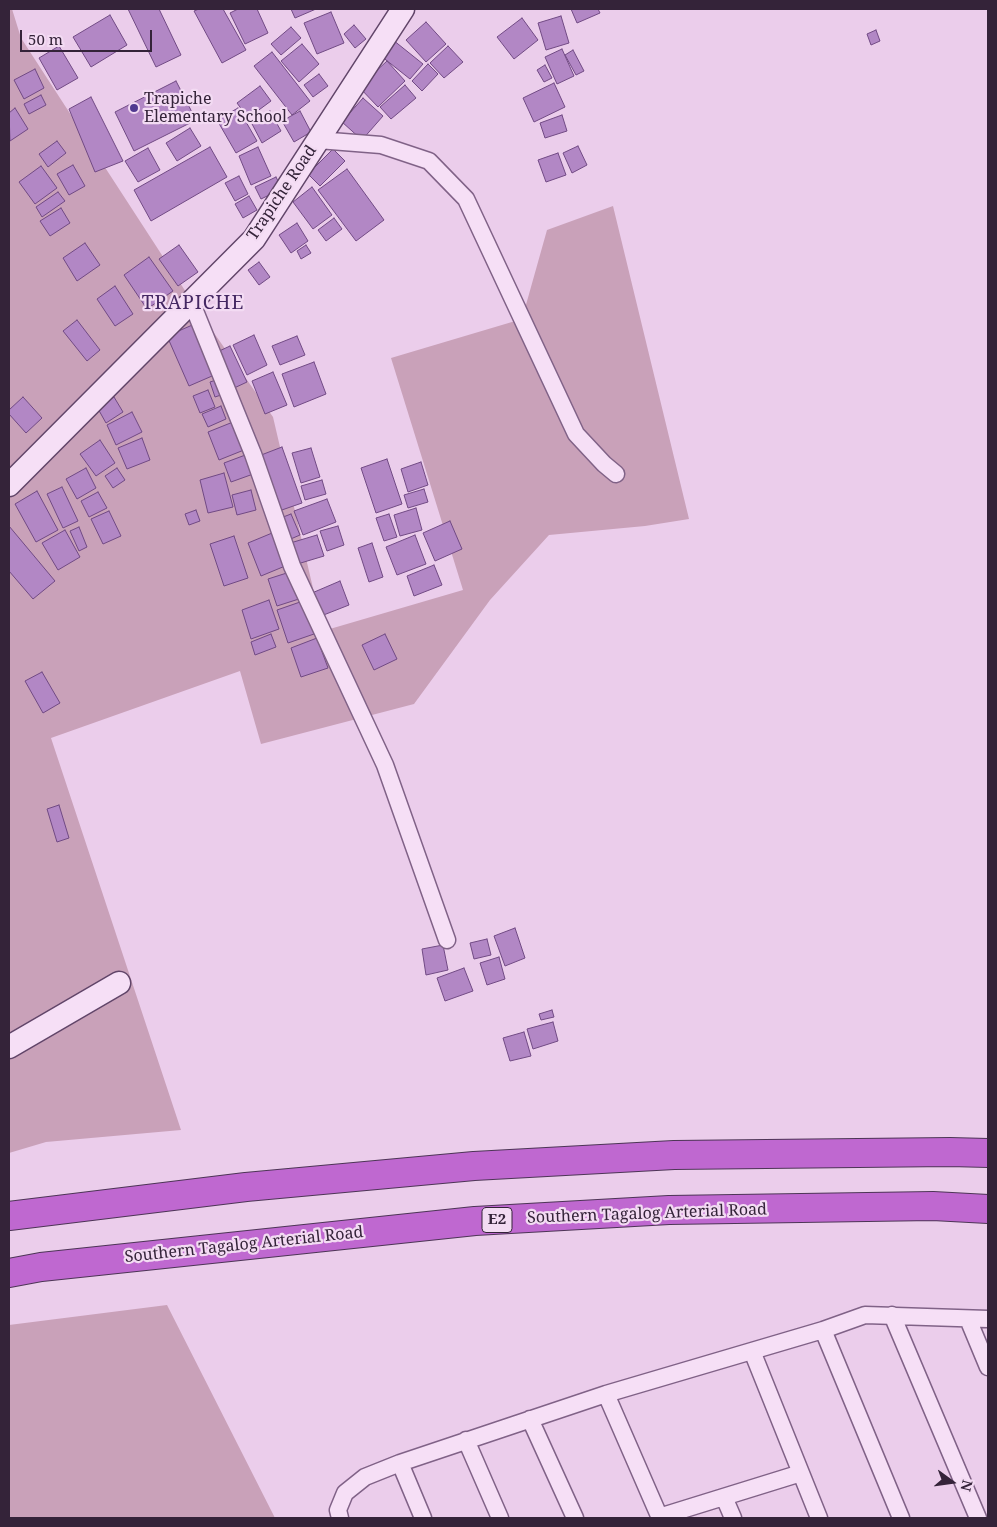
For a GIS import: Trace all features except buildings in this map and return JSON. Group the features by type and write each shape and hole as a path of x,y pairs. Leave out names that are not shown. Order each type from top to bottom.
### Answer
{"highway":[{"path":"9,1216 246,1187 474,1166 674,1155 988,1153"},
{"name":"Southern Tagalog Arterial Road","path":"9,1273 51,1266 475,1221 679,1210 933,1206 988,1209"}],"street":[{"name":"Trapiche Road","path":"9,485 254,239 402,9"},
{"path":"318,140 380,145 428,161 466,199 576,434 616,474"},
{"path":"191,301 252,454 292,566 385,765 447,940"},
{"path":"9,1047 119,983"},
{"path":"340,1518 338,1510 346,1492 365,1477 466,1440 606,1394 823,1330 865,1315 988,1319"},
{"path":"892,1315 978,1518"},
{"path":"968,1319 988,1367"},
{"path":"823,1330 901,1518"},
{"path":"752,1351 819,1518"},
{"path":"606,1394 659,1517 801,1473"},
{"path":"530,1419 575,1518"},
{"path":"466,1440 500,1518"},
{"path":"400,1463 422,1518"},
{"path":"724,1497 733,1518"}],"shaded area":[{"path":"9,9 12,9 21,38 195,306 273,417 323,631 463,590 391,358 522,319 547,230 613,206 689,519 645,526 549,535 490,600 414,704 261,744 240,671 51,738 181,1130 46,1142 9,1153"},
{"path":"167,1305 275,1518 9,1518 9,1325"}],"place":[{"name":"Trapiche Elementary School","path":"134,108"}],"district":[{"name":"TRAPICHE","path":"193,304"}]}
